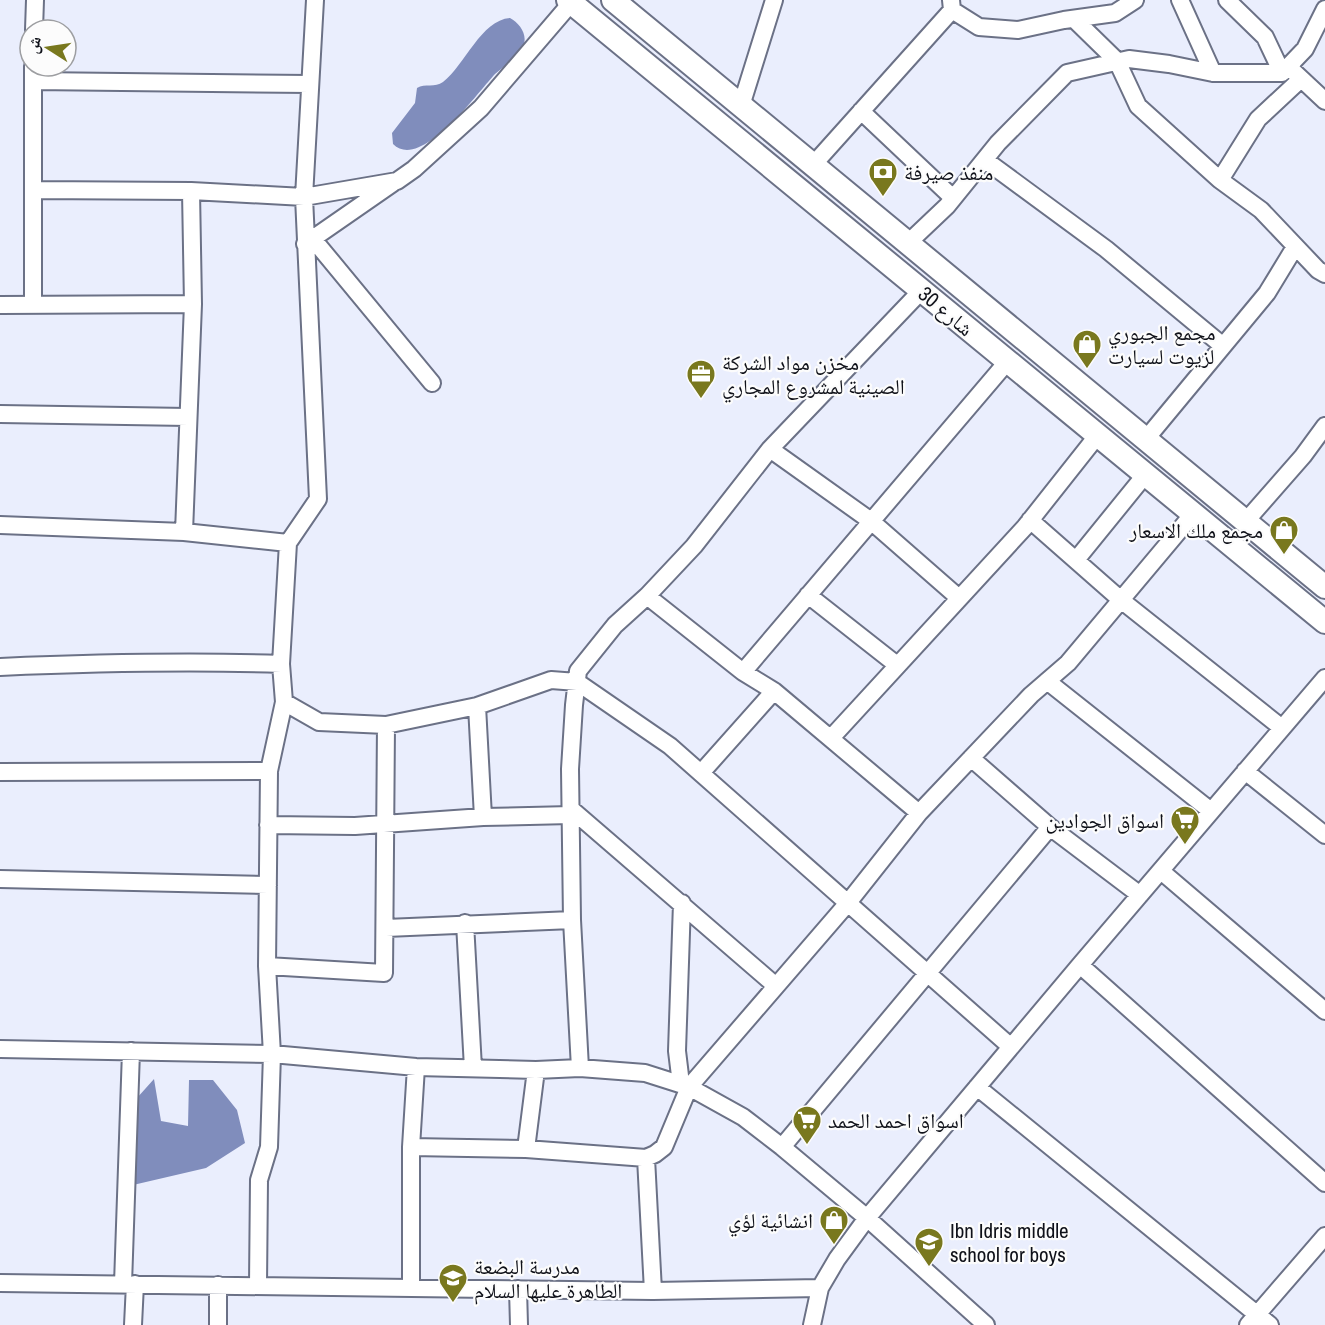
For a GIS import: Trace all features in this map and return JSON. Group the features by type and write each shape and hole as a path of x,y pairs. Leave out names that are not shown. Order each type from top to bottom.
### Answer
{"street":[{"path":"34,18 35,0"},
{"path":"258,1285 259,1180 269,1147 272,1054 267,966 269,771 284,702 282,664 288,543 318,499 309,242 303,197 315,0"},
{"path":"741,106 774,0"},
{"path":"813,165 951,5 980,27 1018,30 1074,18 1115,13 1135,0"},
{"path":"1180,0 1213,73"},
{"path":"1227,0 1265,37 1285,70 1301,79 1325,101"},
{"path":"309,242 423,162 481,108 570,1"},
{"name":"شارع 30","path":"570,1 1325,622"},
{"path":"601,27 601,20 607,9 617,3"},
{"name":"شارع 30","path":"617,3 1325,586"},
{"path":"908,243 953,198 998,143 1067,73 1129,59 1169,63 1213,73 1285,70 1305,49 1325,9"},
{"path":"1074,18 1117,62 1138,106 1220,180 1261,210 1295,247 1325,274"},
{"path":"78,76 310,84"},
{"path":"33,78 33,305"},
{"path":"1220,180 1258,119 1301,79"},
{"path":"861,111 953,198"},
{"path":"985,160 1106,249 1223,346"},
{"path":"33,190 191,191 303,197 397,181"},
{"path":"184,532 193,304 191,191"},
{"path":"309,242 432,383"},
{"path":"1146,439 1268,293 1295,247"},
{"path":"580,1068 572,920 570,768 579,671 615,625 647,596 693,546 770,449 921,291"},
{"path":"0,305 193,304"},
{"path":"743,672 1007,362"},
{"path":"0,414 188,417"},
{"path":"1246,521 1304,456 1324,429"},
{"path":"831,738 1030,520 1097,436"},
{"path":"770,449 871,521 959,598"},
{"path":"1076,560 1145,475"},
{"path":"411,1147 526,1149 646,1158 656,1154 664,1147 685,1086 847,904 919,813 1031,695 1068,663 1193,514"},
{"path":"1030,520 1121,600 1282,728"},
{"path":"0,525 184,532 288,543"},
{"path":"808,595 897,665"},
{"path":"647,596 743,672 774,691 919,813"},
{"path":"0,667 83,663 282,664"},
{"path":"812,1325 819,1288 867,1218 1325,678"},
{"path":"284,702 319,722 386,725 477,706 551,680 577,682 670,746 1011,1047"},
{"path":"1047,681 1211,811"},
{"path":"701,774 774,691"},
{"path":"477,706 483,817"},
{"path":"267,966 384,973 386,725"},
{"path":"971,758 1050,827 1140,895"},
{"path":"0,772 269,771"},
{"path":"1245,771 1325,835"},
{"path":"268,825 355,826 571,812 682,903 776,986"},
{"path":"782,1147 1050,827"},
{"path":"1161,871 1325,1011"},
{"path":"0,879 268,885"},
{"path":"682,903 677,1051 685,1086"},
{"path":"386,928 572,920"},
{"path":"465,923 473,1068"},
{"path":"1080,965 1325,1183"},
{"path":"0,1049 272,1054 416,1067 536,1070 580,1068 645,1073 685,1086 743,1117 867,1218 986,1325"},
{"path":"132,1051 129,1284 133,1325"},
{"path":"411,1287 411,1147 416,1067"},
{"path":"526,1149 536,1070"},
{"path":"977,1088 1258,1321 1325,1236"},
{"path":"646,1158 653,1291"},
{"path":"0,1283 653,1291 819,1288"},
{"path":"218,1284 218,1325"},
{"path":"519,1289 519,1325"}],"water":[{"path":"510,18 519,26 525,40 522,49 515,57 495,74 463,111 433,139 418,147 405,150 393,144 392,133 415,103 417,88 443,82 490,26"},
{"path":"154,1079 161,1121 188,1126 189,1080 213,1080 237,1110 245,1143 206,1168 133,1185 128,1108"}],"place":[{"name":"منفذ صيرفة","path":"883,198"},
{"name":"مجمع الجبوري لزيوت لسيارت","path":"1087,370"},
{"name":"مخزن مواد الشركة الصينية لمشروع المجاري","path":"701,400"},
{"name":"مجمع ملك الاسعار","path":"1284,556"},
{"name":"اسواق الجوادين","path":"1185,846"},
{"name":"اسواق احمد الحمد","path":"807,1146"},
{"name":"انشائية لؤي","path":"834,1246"},
{"name":"Ibn Idris middle school for boys","path":"929,1268"},
{"name":"مدرسة البضعة الطاهرة عليها السلام","path":"453,1304"}]}
